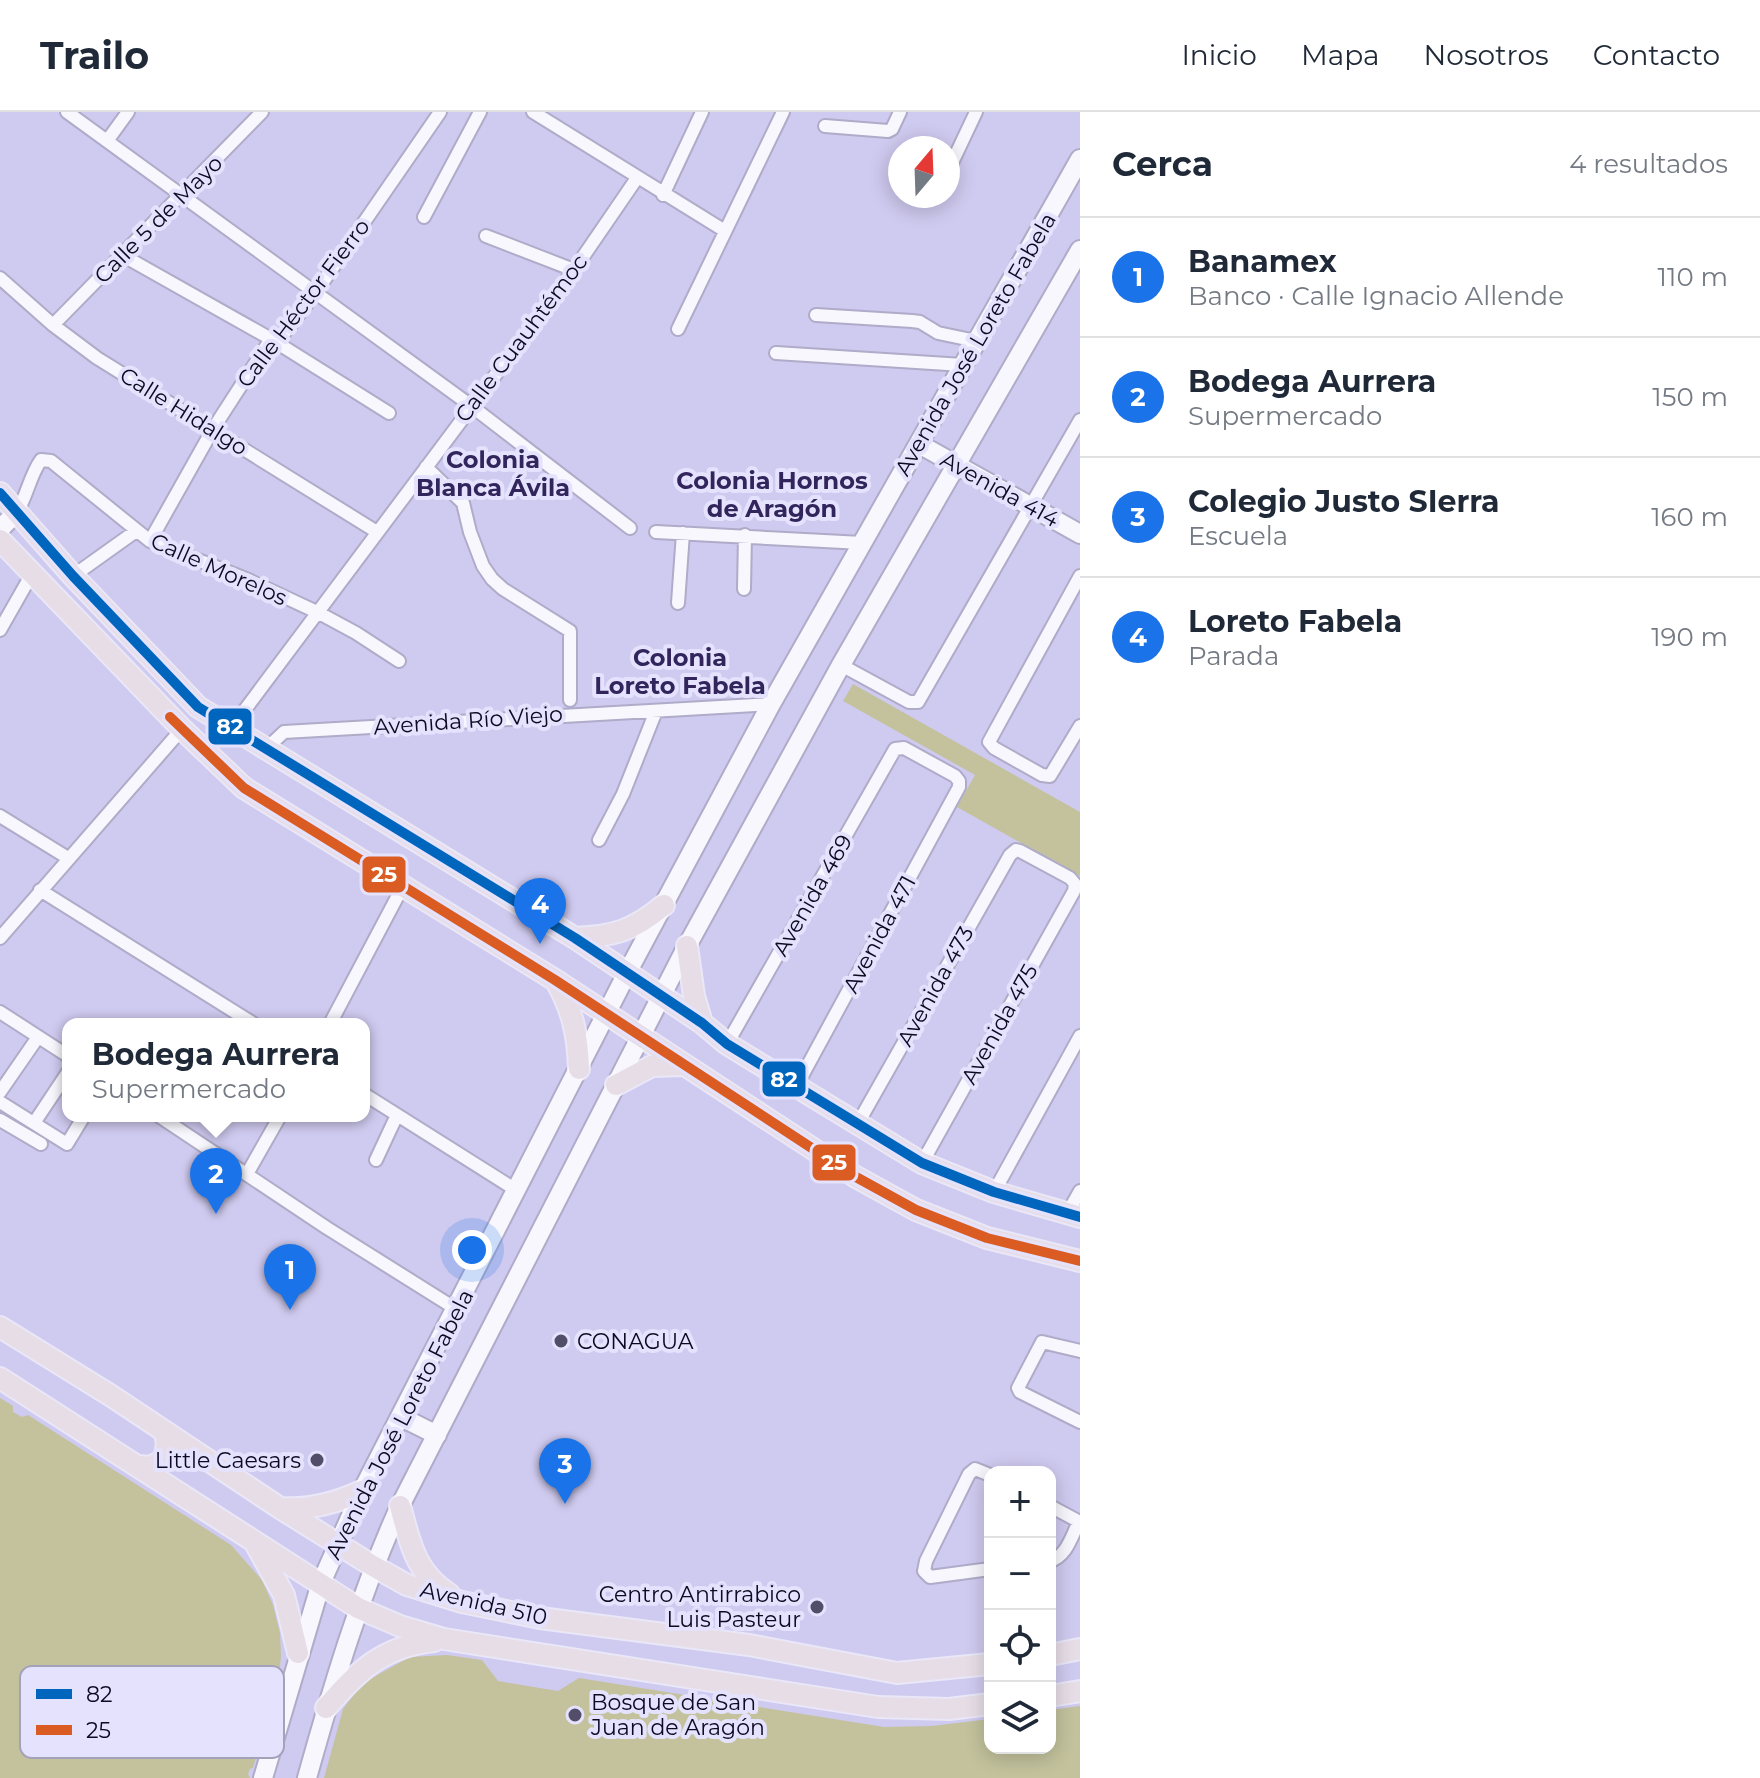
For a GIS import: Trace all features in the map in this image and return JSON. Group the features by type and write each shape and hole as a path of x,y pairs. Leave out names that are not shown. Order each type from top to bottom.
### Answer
{"main road":[{"name":"Avenida José Loreto Fabela","path":"284,1703 336,1544 627,973 771,704 1080,159"},
{"name":"Avenida José Loreto Fabela","path":"307,1778 358,1608 400,1506 687,946 841,665 1080,250"},
{"name":"Avenida 414","path":"919,444 1080,534"},
{"path":"0,493 73,576 198,707 575,938 702,1023 727,1044 922,1163 994,1192 1074,1216"},
{"path":"0,529 17,512"},
{"path":"0,540 182,729 244,788 555,980 856,1177 916,1210 999,1242 1080,1261"},
{"path":"575,938 604,936 634,928 664,905"},
{"path":"687,946 694,996 702,1023"},
{"path":"555,980 568,1001 574,1020 579,1069"},
{"path":"616,1085 652,1066 668,1063 685,1065"},
{"name":"Avenida 510","path":"0,1327 336,1544 407,1585 462,1602 540,1618 749,1645 897,1673 984,1665"},
{"name":"Avenida 510","path":"0,1378 358,1608 400,1626 444,1639 878,1707 949,1709 984,1705"},
{"path":"401,1417 437,1435"},
{"path":"139,1466 150,1467 164,1460 167,1445 165,1432"},
{"path":"280,1508 300,1509 345,1499 362,1491"},
{"path":"400,1506 416,1560 432,1583 462,1602"},
{"path":"253,1539 284,1595 298,1653"},
{"path":"533,1654 540,1618"},
{"path":"326,1708 345,1686 378,1657 410,1643 444,1639"},
{"path":"1056,1654 1080,1649"},
{"path":"1056,1695 1080,1691"},
{"name":"Avenida José Loreto Fabela","path":"263,1778 269,1758"}],"street":[{"path":"67,112 470,405 630,528"},
{"path":"107,141 128,112"},
{"name":"Calle 5 de Mayo","path":"53,325 262,112"},
{"name":"Calle Héctor Fierro","path":"150,541 213,429 271,339 282,336 316,292 440,112"},
{"path":"424,217 480,112"},
{"path":"533,112 725,231"},
{"path":"663,195 702,112"},
{"path":"678,329 783,112"},
{"path":"825,126 888,131 900,112"},
{"path":"960,146 976,112"},
{"name":"Calle Cuauhtémoc","path":"232,727 574,270 637,178"},
{"path":"486,236 574,270"},
{"path":"122,255 271,339 389,413"},
{"name":"Calle Hidalgo","path":"0,278 53,325 97,358 377,532"},
{"path":"816,315 920,322 938,333 976,341"},
{"path":"776,353 963,365"},
{"path":"841,665 916,704 1080,420"},
{"name":"Calle Morelos","path":"17,512 37,465 46,459 150,541 246,579 319,613 399,661"},
{"path":"426,467 463,503 470,532 483,566 492,579 570,631 570,700"},
{"path":"73,576 136,531"},
{"path":"656,532 862,543"},
{"path":"678,603 683,533"},
{"path":"744,589 745,535"},
{"path":"0,630 33,572"},
{"path":"1080,576 989,742 994,748 1042,775 1050,776 1080,726"},
{"name":"Avenida Río Viejo","path":"267,748 284,732 771,704"},
{"path":"599,840 623,794 656,711"},
{"path":"0,938 182,729"},
{"name":"Avenida 471","path":"796,1087 959,787 959,781 942,769 898,747"},
{"name":"Avenida 469","path":"727,1044 898,747"},
{"path":"0,816 68,858"},
{"name":"Avenida 473","path":"857,1125 1010,855 1016,850 1070,878 1075,884"},
{"name":"Avenida 475","path":"922,1163 1075,884"},
{"path":"333,1018 403,886"},
{"path":"40,890 244,1018"},
{"path":"0,1012 62,1052"},
{"path":"994,1192 1080,1036"},
{"path":"0,1092 38,1037"},
{"path":"34,1123 62,1081"},
{"path":"370,1098 516,1190"},
{"path":"0,1102 67,1144 80,1122"},
{"path":"376,1160 397,1115"},
{"path":"0,1120 41,1144"},
{"path":"168,1122 456,1309"},
{"path":"247,1174 277,1122"},
{"path":"1074,1216 1080,1191"},
{"path":"1080,1351 1042,1342 1018,1388 1020,1392 1080,1422"},
{"path":"984,1473 975,1469 969,1474 924,1571 930,1577 984,1570"},
{"path":"1056,1509 1079,1522 1065,1550 1056,1559"}],"green space":[{"path":"853,684 1080,812 1080,876 957,807 975,775 843,701"},
{"path":"0,1398 13,1406 13,1412 22,1417 28,1415 231,1545 262,1580 280,1633 281,1656 280,1666 20,1666 20,1758 256,1758 248,1774 250,1778 0,1778"},
{"name":"Bosque de San Juan de Aragón","path":"447,1655 482,1660 498,1681 558,1691 579,1678 884,1727 932,1726 984,1720 984,1754 1056,1754 1056,1709 1080,1706 1080,1778 324,1778 343,1709 370,1679 410,1657"}],"transit line":[{"name":"82","path":"0,493 73,576 198,707 575,938 702,1023 727,1044 922,1163 994,1192 1080,1217"},
{"name":"25","path":"170,717 244,788 555,980 856,1177 916,1210 987,1238 1080,1261"}],"place":[{"name":"Loreto Fabela","path":"540,944"},
{"name":"Bodega Aurrera","path":"216,1214"},
{"name":"Banamex","path":"290,1310"},
{"name":"CONAGUA","path":"561,1341"},
{"name":"Little Caesars","path":"317,1460"},
{"name":"Colegio Justo SIerra","path":"565,1504"},
{"name":"Centro Antirrabico Luis Pasteur","path":"817,1607"},
{"name":"Bosque de San Juan de Aragón","path":"575,1715"}],"district":[{"name":"Colonia Blanca Ávila","path":"493,474"},
{"name":"Colonia Hornos de Aragón","path":"772,495"},
{"name":"Colonia Loreto Fabela","path":"680,672"}]}
